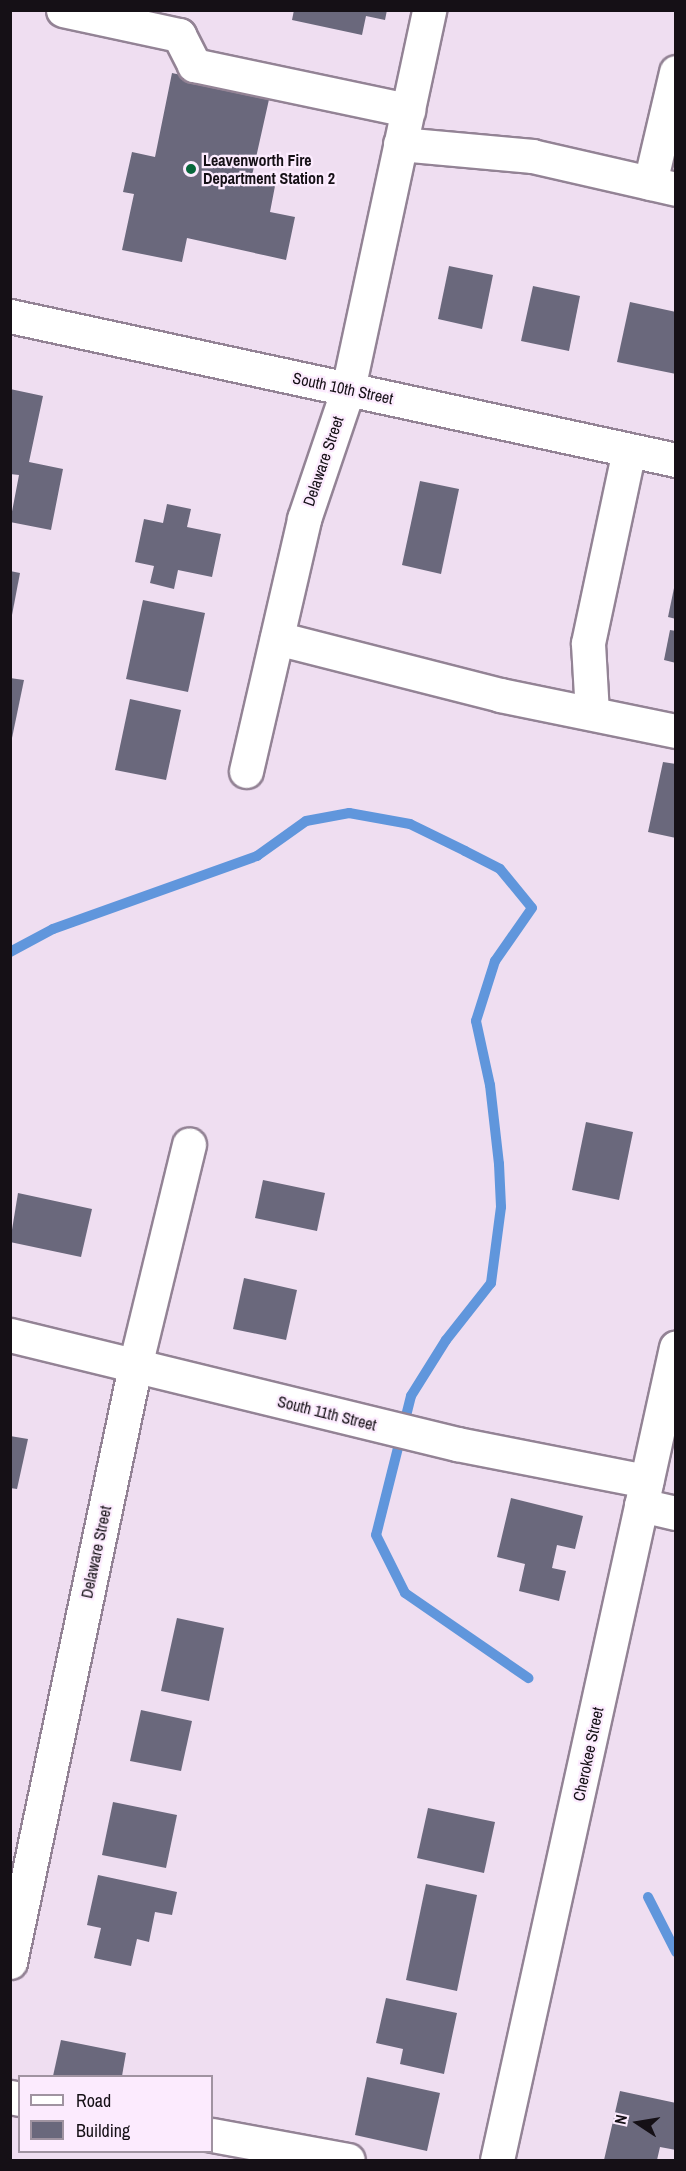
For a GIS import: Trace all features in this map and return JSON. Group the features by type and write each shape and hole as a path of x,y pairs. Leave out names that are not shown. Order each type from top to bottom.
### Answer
{"street":[{"path":"63,10 179,35 194,65 408,110"},
{"name":"Delaware Street","path":"246,771 304,519 348,389 429,10"},
{"path":"400,144 532,156 663,186 675,72"},
{"name":"South 10th Street","path":"10,316 675,460"},
{"path":"592,713 588,643 629,450"},
{"path":"277,638 500,695 675,731"},
{"name":"Delaware Street","path":"10,1962 135,1365 189,1144"},
{"name":"South 11th Street","path":"10,1335 458,1444 643,1493 675,1513"},
{"name":"Cherokee Street","path":"497,2160 675,1347"},
{"path":"213,2135 348,2160"}],"building":[{"path":"294,10 387,10 385,20 366,16 362,35 292,20"},
{"name":"Leavenworth Fire Department Station 2","path":"172,73 270,95 251,180 275,186 270,212 295,217 286,260 187,238 182,262 122,250 134,194 123,192 132,152 155,157"},
{"path":"449,266 493,275 482,329 438,319"},
{"path":"533,286 580,296 569,351 521,341"},
{"path":"630,302 676,312 676,374 617,362"},
{"path":"10,389 43,396 29,462 63,469 51,530 10,522 19,475 10,474"},
{"path":"420,481 459,489 441,574 402,565"},
{"path":"167,504 191,509 187,527 221,534 212,577 178,570 174,589 150,583 154,566 135,562 144,519 163,523"},
{"path":"10,571 20,573 12,615 10,615"},
{"path":"674,588 676,588 676,619 668,617"},
{"path":"143,600 205,613 188,692 126,679"},
{"path":"670,630 676,631 676,663 664,660"},
{"path":"10,678 24,680 12,738 10,738"},
{"path":"130,699 181,710 166,780 115,770"},
{"path":"663,762 676,764 676,838 648,832"},
{"path":"586,1122 633,1132 619,1200 572,1190"},
{"path":"263,1180 325,1193 317,1231 255,1218"},
{"path":"18,1193 92,1209 81,1257 10,1242"},
{"path":"244,1278 297,1290 286,1340 233,1329"},
{"path":"10,1436 28,1439 17,1489 10,1488"},
{"path":"511,1498 583,1516 575,1549 557,1545 552,1568 566,1571 559,1601 519,1591 525,1564 497,1557"},
{"path":"177,1618 224,1628 209,1701 161,1691"},
{"path":"141,1710 192,1721 181,1771 130,1761"},
{"path":"113,1802 177,1815 166,1868 102,1855"},
{"path":"428,1808 495,1822 484,1873 417,1858"},
{"path":"98,1875 177,1892 172,1915 155,1912 149,1942 137,1939 131,1966 94,1958 101,1928 87,1925"},
{"path":"426,1884 477,1895 457,1991 406,1980"},
{"path":"386,1998 457,2013 444,2074 400,2064 403,2049 376,2043"},
{"path":"61,2040 126,2053 122,2075 53,2075"},
{"path":"367,2077 440,2093 427,2151 355,2135"},
{"path":"620,2091 676,2103 676,2150 660,2147 657,2160 604,2160"}],"waterway":[{"path":"10,952 53,929 257,856 306,821 349,813 410,824 500,869 532,908 495,961 476,1021 490,1085 499,1164 501,1207 491,1283 446,1340 411,1396 376,1535 405,1593 528,1678"},
{"path":"648,1897 676,1952"}],"place":[{"name":"Leavenworth Fire Department Station 2","path":"191,169"}]}
